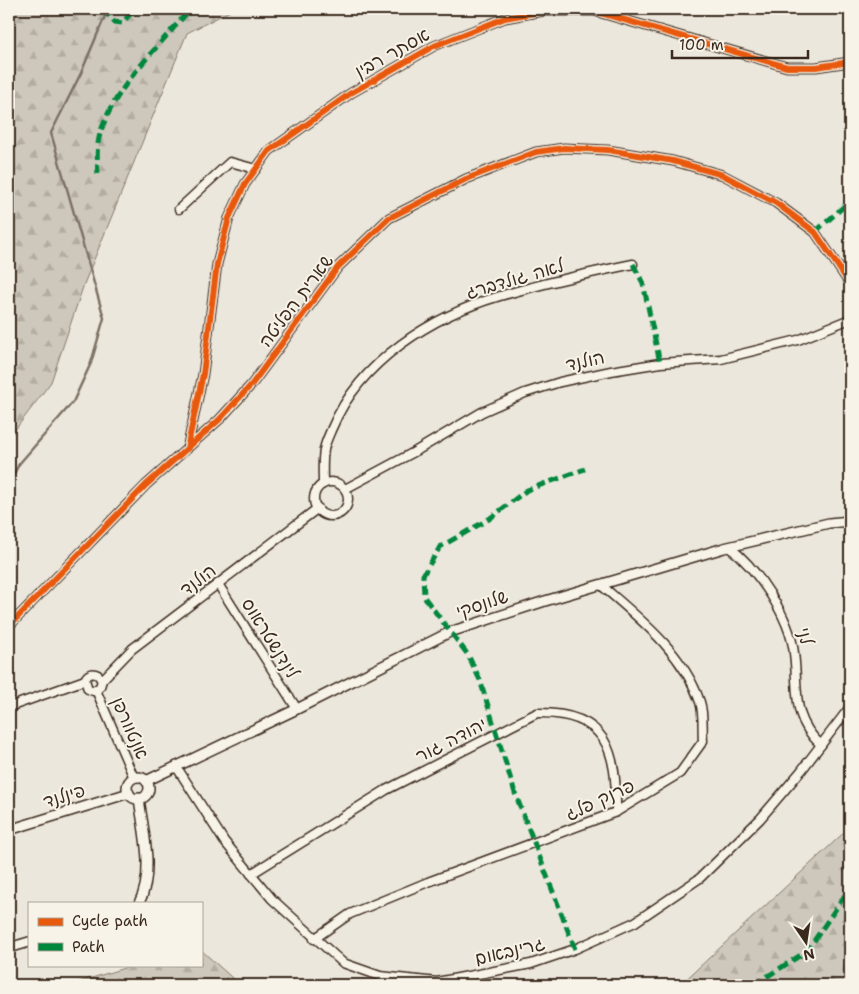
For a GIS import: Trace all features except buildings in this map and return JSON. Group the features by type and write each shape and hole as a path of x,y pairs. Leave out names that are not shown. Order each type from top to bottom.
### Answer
{"street":[{"name":"אסתר רבין","path":"187,450 203,374 220,254 229,218 246,184 269,151 351,93 434,46 505,18 544,11 594,11 787,67 816,67 850,62"},
{"name":"שארית הפליטה","path":"9,626 146,485 220,419 252,384 338,267 389,218 466,179 536,152 564,148 608,150 673,161 723,175 776,203 815,232 850,284"},
{"path":"179,210 230,162 256,169"},
{"name":"לאה גולדברג","path":"323,484 324,449 341,406 366,376 387,356 424,329 466,308 499,296 634,264"},
{"name":"הולנד","path":"345,489 416,452 482,412 526,393 560,382 660,363 721,359 798,340 850,319"},
{"path":"338,483 345,489 348,502 342,512 328,515 318,508 315,495 323,484 338,483"},
{"name":"הולנד","path":"102,680 132,649 318,508"},
{"name":"שלונסקי","path":"146,781 297,709 450,632 729,547 829,523 850,521"},
{"name":"לני","path":"729,547 741,556 774,601 787,625 794,652 800,717 811,736 821,745"},
{"name":"לינדנשטראוס","path":"218,584 297,709"},
{"name":"פרנק פלג","path":"314,939 350,914 616,812 680,773 703,741 700,703 677,657 641,619 601,585"},
{"path":"9,707 84,680 87,675 93,673 102,680 102,685 96,690 88,689 84,680"},
{"name":"אנטוורפן","path":"96,690 134,778"},
{"name":"גרינבאום","path":"176,766 224,841 250,874 272,899 314,939 343,963 380,976 437,982 531,964 575,949 635,922 700,878 760,819 850,707"},
{"name":"יהודה גור","path":"250,874 386,790 537,712 558,712 597,728 608,745 614,768 616,812"},
{"path":"141,777 146,781 149,790 146,796 133,798 129,793 129,782 134,778 141,777"},
{"name":"פינלנד","path":"9,830 129,793"},
{"path":"139,798 147,873 144,892 139,902"},
{"path":"9,948 28,942"}],"green space":[{"path":"9,9 234,9 187,33 84,284 51,382 9,438"},
{"path":"850,827 850,985 680,985"},
{"path":"202,951 240,985 69,985 131,966 202,966"}],"waterway":[{"path":"9,484 19,464 73,402 91,363 104,318 51,133 81,73 108,9"}],"marked path":[{"path":"103,9 114,22 122,23 135,9"},
{"path":"98,174 97,151 100,134 117,98 149,55 184,16 194,9"},
{"path":"815,232 850,201"},
{"path":"633,264 643,283 660,363"},
{"path":"575,949 515,793 480,680 468,655 424,597 423,575 440,547 489,519 527,490 585,469"},
{"path":"754,985 807,951 850,888"}],"cycle path":[{"path":"187,449 203,374 217,264 229,218 245,184 269,151 351,93 434,46 505,18 544,11 594,11 787,67 816,67 850,62"},
{"path":"9,626 146,485 220,419 252,384 338,267 389,218 466,179 536,152 564,148 608,150 673,161 723,175 776,203 815,232 850,284"}]}
